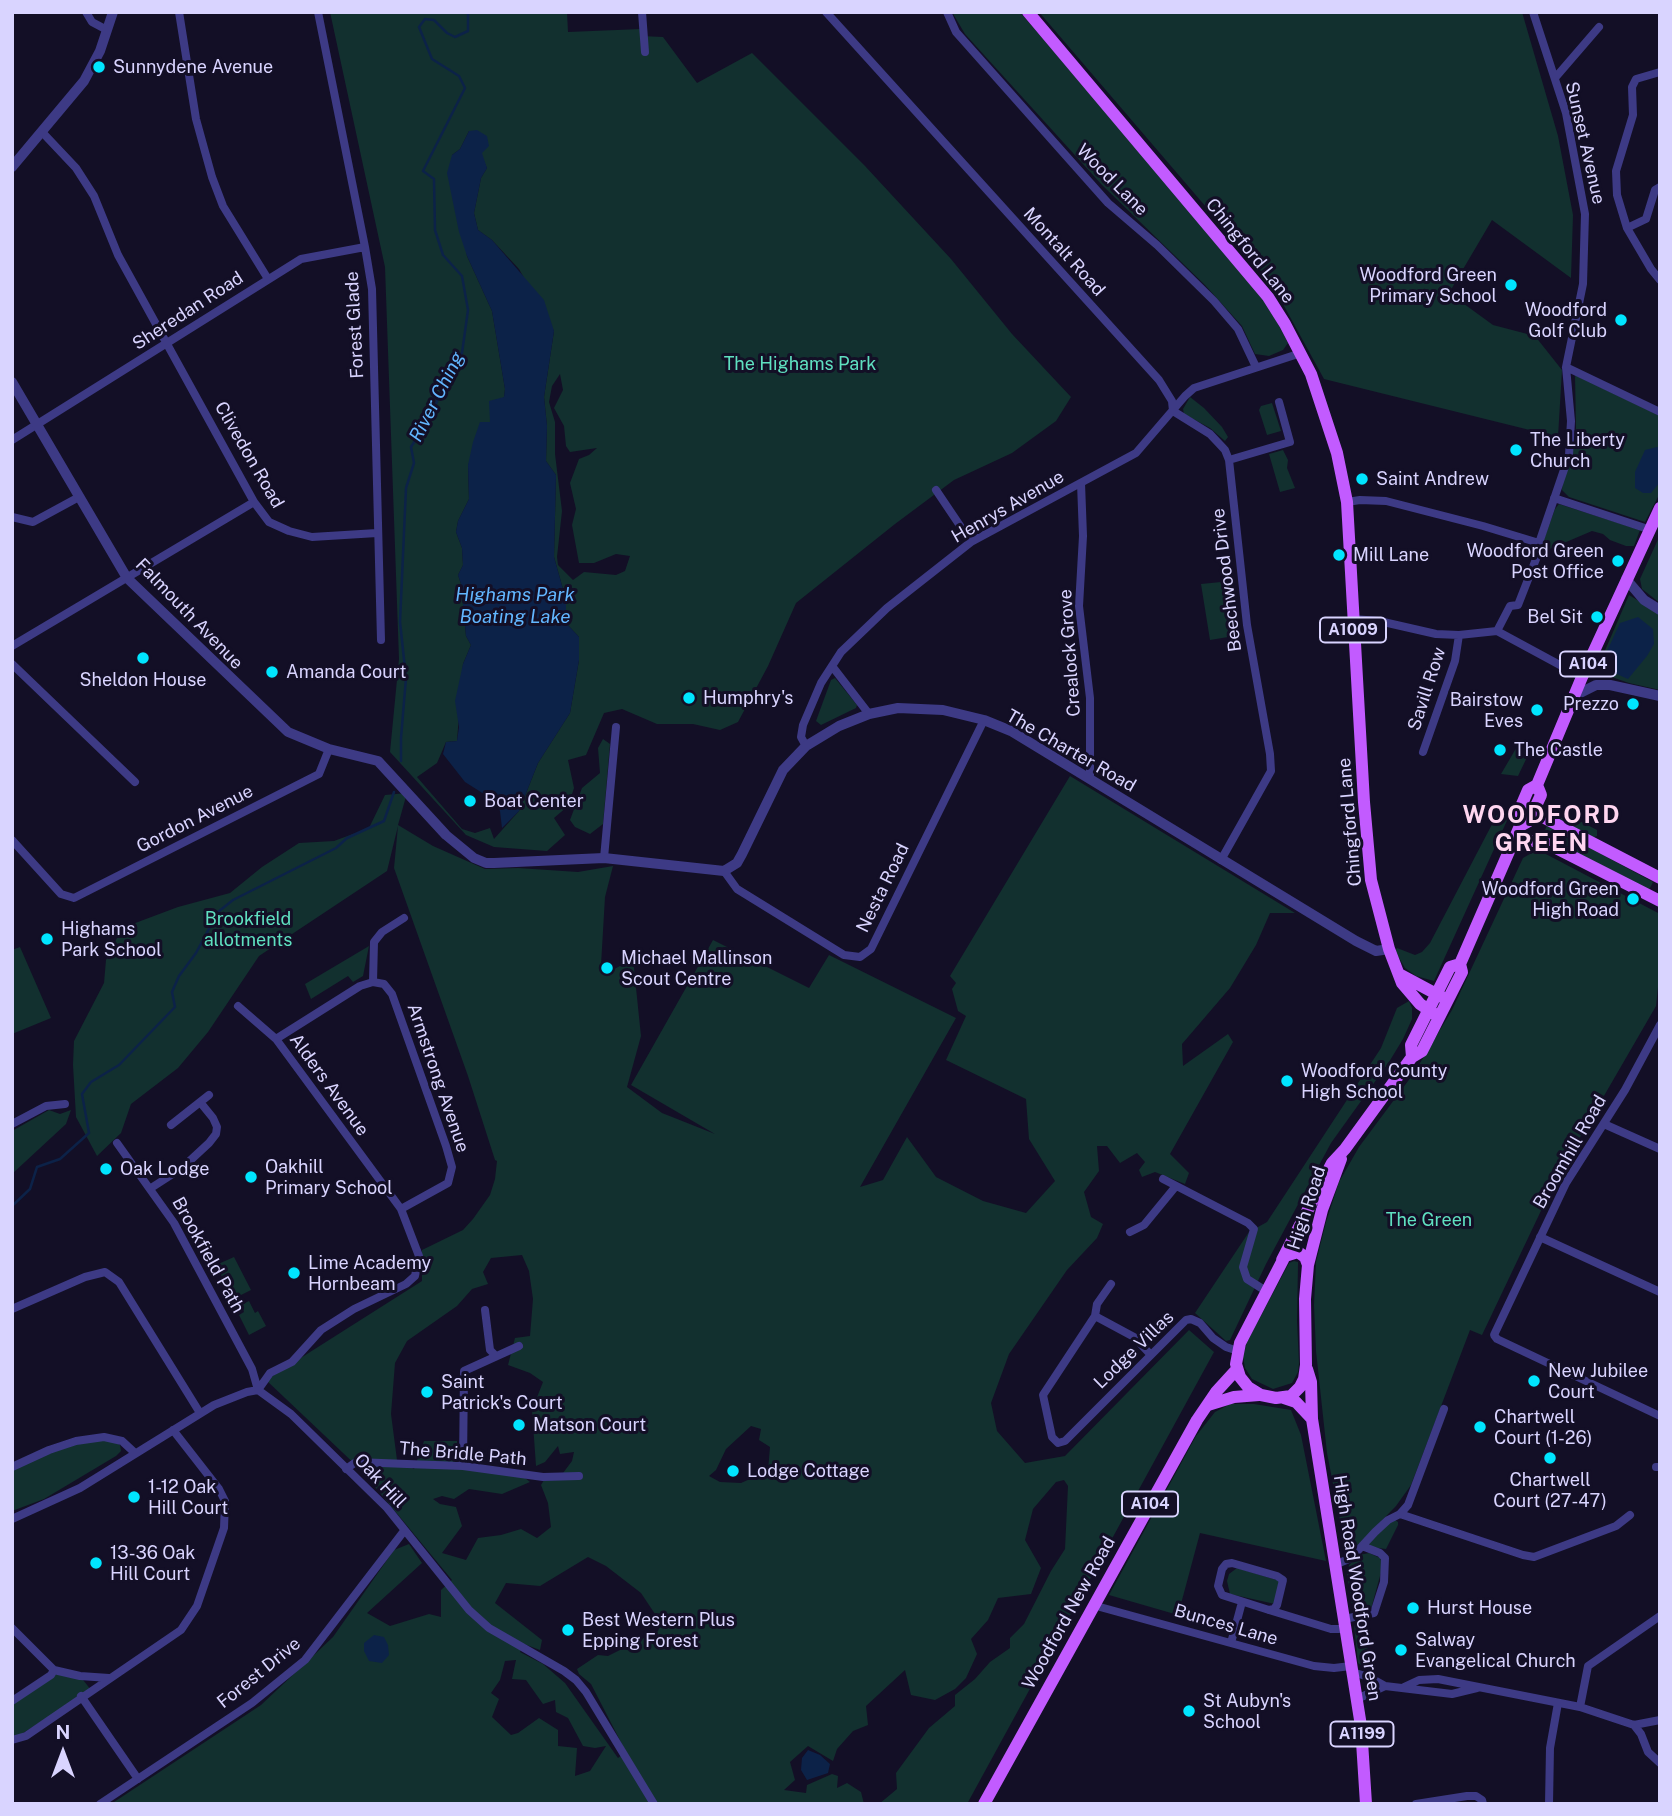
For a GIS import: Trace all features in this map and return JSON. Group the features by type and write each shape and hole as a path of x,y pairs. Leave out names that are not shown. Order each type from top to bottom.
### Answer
{"main road":[{"name":"Chingford Lane","path":"1028,12 1268,297 1301,353 1324,409 1347,502 1369,861 1377,906 1399,974 1412,996 1434,1014"},
{"name":"A104","path":"1520,826 1517,817 1528,790 1537,785 1582,677 1660,508"},
{"name":"A104","path":"1345,1149 1412,1057 1422,1051 1450,967 1460,964 1520,826 1529,821 1541,795 1537,785"},
{"path":"1533,812 1660,878"},
{"path":"1511,846 1527,841 1542,841 1660,901"},
{"path":"1399,974 1442,997"},
{"name":"High Road","path":"1282,1259 1322,1180 1345,1149"},
{"name":"High Road","path":"1306,1365 1305,1299 1308,1265 1322,1210 1345,1149"},
{"path":"1282,1259 1289,1253 1298,1252 1305,1257 1308,1265"},
{"name":"A104","path":"1237,1369 1238,1351 1282,1259"},
{"path":"1284,1398 1291,1396 1300,1387 1306,1365"},
{"name":"High Road Woodford Green","path":"1306,1365 1311,1382 1312,1419 1362,1726 1366,1804"},
{"path":"1237,1369 1243,1382 1261,1395"},
{"name":"Woodford New Road","path":"984,1804 1197,1420 1216,1392 1237,1369"},
{"path":"1208,1405 1234,1397 1261,1395 1284,1398 1296,1402 1312,1419"}],"street":[{"path":"86,12 97,27 107,30"},
{"path":"12,167 84,81 98,56 113,12"},
{"path":"179,12 196,119 212,177 223,206 268,279"},
{"name":"Forest Glade","path":"318,12 372,289 381,640"},
{"name":"Montalt Road","path":"826,12 1154,375 1172,401 1173,411"},
{"name":"Wood Lane","path":"947,12 956,32 1108,203 1157,244 1214,301 1238,329 1256,368"},
{"name":"Sunset Avenue","path":"1497,631 1510,606 1518,605 1538,554 1569,455 1572,421 1566,367 1583,285 1585,214 1566,113 1533,12"},
{"path":"644,13 645,52"},
{"path":"1555,78 1599,27"},
{"path":"1660,72 1636,79 1632,87 1633,116 1616,171 1617,195 1627,228 1660,280"},
{"path":"41,132 76,168 94,196 118,255 168,344"},
{"path":"1627,228 1646,219 1655,190 1660,187"},
{"name":"Sheredan Road","path":"12,440 301,259 365,247"},
{"name":"Clivedon Road","path":"168,344 254,502 269,522 312,537 377,534"},
{"path":"1279,402 1290,442 1229,460 1225,450 1210,434 1173,411 1194,388 1301,353"},
{"path":"1566,367 1660,412"},
{"name":"Falmouth Avenue","path":"12,382 127,578 288,733 329,749 378,761 446,835 474,858 486,863 604,858"},
{"name":"Henrys Avenue","path":"806,746 801,737 803,725 821,683 841,652 887,608 971,542 1136,453 1173,411"},
{"name":"Beechwood Drive","path":"1221,860 1261,792 1270,771 1270,754 1247,625 1229,460"},
{"name":"Crealock Grove","path":"1081,484 1083,536 1079,606 1090,698 1090,779"},
{"path":"936,490 971,542"},
{"path":"12,517 33,522 79,497"},
{"path":"1554,498 1648,529"},
{"path":"1347,502 1386,501 1483,526 1539,544"},
{"path":"12,646 254,502"},
{"path":"1626,579 1644,600 1660,610"},
{"path":"1353,619 1459,635 1497,631 1582,677"},
{"name":"Savill Row","path":"1423,752 1458,652 1459,635"},
{"path":"12,664 135,782"},
{"path":"832,666 869,714"},
{"path":"1574,696 1596,685 1609,685 1660,696"},
{"name":"The Charter Road","path":"724,871 737,863 743,854 783,770 806,746 839,726 869,714 898,708 943,710 984,720 1011,731 1366,946 1376,950 1389,949"},
{"name":"Nesta Road","path":"724,871 737,888 844,955 860,957 871,948 984,720"},
{"path":"617,727 604,858 724,871"},
{"name":"Gordon Avenue","path":"12,840 61,894 74,898 319,774 329,749"},
{"path":"276,1039 360,986 373,982 374,942 382,932 404,918"},
{"name":"Armstrong Avenue","path":"373,982 384,984 392,994 452,1167 448,1183 401,1209"},
{"name":"Alders Avenue","path":"238,1006 276,1039 401,1209 419,1256 415,1276 321,1329 292,1362 270,1373 258,1390"},
{"name":"Broomhill Road","path":"1660,1025 1631,1080 1566,1183 1494,1330 1497,1339 1660,1416"},
{"path":"171,1125 209,1095"},
{"path":"151,1188 182,1168 216,1134 217,1127 213,1118 200,1102"},
{"path":"12,1124 46,1106 65,1104"},
{"path":"1604,1124 1660,1149"},
{"name":"Brookfield Path","path":"117,1143 174,1223 252,1369 258,1390"},
{"path":"1163,1178 1248,1223 1254,1229 1242,1267 1247,1279 1266,1291"},
{"path":"1130,1233 1144,1225 1175,1186"},
{"path":"1540,1237 1660,1292"},
{"path":"12,1309 85,1277 105,1272 119,1282 200,1413"},
{"path":"1111,1284 1097,1304 1095,1316 1134,1337 1150,1354"},
{"path":"485,1310 490,1350 496,1356"},
{"name":"Lodge Villas","path":"1095,1316 1043,1395 1052,1437 1058,1443 1065,1441 1186,1320 1200,1323 1213,1338 1238,1351"},
{"path":"463,1466 464,1371 519,1346"},
{"path":"12,1519 80,1488 200,1413 229,1398 258,1390"},
{"name":"Oak Hill","path":"258,1390 291,1414 387,1508 469,1610 489,1628 576,1680 654,1804"},
{"path":"1337,1564 1351,1558 1388,1520 1400,1514 1408,1505 1444,1409"},
{"path":"12,1740 26,1736 181,1630 197,1606 224,1528 225,1501 219,1489 173,1430"},
{"path":"12,1466 76,1441 104,1437 122,1441 135,1453"},
{"name":"The Bridle Path","path":"346,1468 356,1462 463,1466 543,1477 579,1476"},
{"path":"1400,1514 1534,1557 1616,1526 1630,1515"},
{"name":"Forest Drive","path":"100,1804 252,1703 305,1660 404,1531"},
{"path":"1269,1611 1277,1605 1283,1580 1244,1566 1226,1564 1220,1577 1219,1591 1222,1595 1269,1611 1331,1629 1374,1613 1384,1582 1385,1558 1380,1553 1362,1546"},
{"path":"1231,1643 1242,1602"},
{"name":"Bunces Lane","path":"1094,1603 1100,1607 1321,1668 1352,1669"},
{"path":"1580,1707 1588,1665 1660,1616"},
{"path":"12,1628 54,1670 80,1676 112,1678"},
{"path":"1352,1669 1385,1686 1452,1694 1480,1688"},
{"path":"12,1702 51,1675 54,1670"},
{"path":"1405,1687 1429,1678 1580,1707 1634,1725 1660,1720"},
{"path":"1357,1699 1385,1686"},
{"path":"81,1696 138,1779"},
{"path":"1549,1804 1550,1748 1558,1703"},
{"path":"1634,1725 1648,1752 1660,1763"},
{"path":"1416,1804 1467,1796 1476,1796 1483,1804"}],"green space":[{"name":"The Highams Park","path":"330,12 567,12 568,32 641,29 641,36 663,37 697,83 752,53 865,166 951,259 1012,334 1071,397 1056,421 1012,453 954,480 796,603 768,666 738,722 720,730 693,724 657,724 622,709 604,713 586,755 568,760 574,788 568,806 554,818 565,835 547,851 494,847 466,835 390,752 399,659 385,267","holes":["469,131 487,168 481,178 474,213 478,230 492,240 519,269 554,331 544,397 546,461 556,475 554,557 566,600 566,623 579,637 579,660 570,713 538,763 519,811 494,839 490,828 475,833 462,829 417,777 437,763 446,742 457,741 463,664 471,645 466,636 458,575 463,565 462,548 456,532 458,521 469,499 468,465 504,397 505,389 492,311 467,256 452,155 460,149","560,374 563,390 554,408 564,426 566,446 570,452 597,448 579,459 570,483 576,509 572,525 579,563 594,563 616,554 630,556 625,571 616,575 584,572 573,580 558,565 562,511 555,454 555,422 549,402 552,386"]},
{"path":"952,12 1020,12 1265,299 1288,343 1283,350 1269,356 1255,354 1242,326 1205,285 1102,185 965,34"},
{"path":"1039,12 1522,12 1558,136 1573,215 1571,278 1492,220 1449,293 1493,325 1535,336 1562,370 1558,437 1324,379 1272,284"},
{"path":"1575,375 1660,416 1660,493 1645,522 1569,497 1562,490 1563,477 1574,447"},
{"path":"1190,397 1222,427 1228,437 1225,441 1210,428 1184,414 1183,409"},
{"path":"1272,403 1281,431 1267,435 1259,410 1261,406"},
{"path":"1283,450 1295,488 1280,492 1269,454"},
{"path":"1559,504 1640,530 1634,546 1626,546 1592,531 1545,551 1541,547"},
{"path":"1660,535 1660,603 1642,589 1640,579"},
{"path":"1231,581 1240,635 1210,640 1201,584"},
{"path":"1629,595 1660,614 1660,690 1629,683 1601,671 1600,662"},
{"path":"835,678 857,705 856,708 821,725 816,721 831,680"},
{"path":"603,739 610,744 603,824 590,834 575,827 570,820 582,788 600,773 598,748"},
{"path":"1518,745 1530,751 1518,776 1501,774"},
{"name":"Brookfield allotments","path":"1070,776 1295,913 1270,913 1256,945 1230,988 1182,1044 1183,1066 1228,1034 1233,1042 1170,1154 1189,1173 1185,1184 1155,1172 1142,1177 1139,1170 1145,1162 1137,1153 1120,1163 1107,1146 1097,1146 1099,1171 1084,1192 1091,1217 1103,1224 1097,1238 1067,1270 1009,1354 991,1403 997,1431 1025,1463 1065,1456 1189,1330 1214,1352 967,1804 879,1804 897,1789 896,1773 929,1728 955,1706 955,1695 990,1662 1010,1648 1010,1638 1024,1624 1065,1549 1068,1486 1064,1480 1056,1482 1033,1509 1025,1540 1041,1568 1031,1594 998,1598 988,1620 971,1639 977,1654 966,1678 955,1689 935,1700 911,1695 905,1670 866,1706 868,1725 853,1731 837,1749 833,1761 808,1746 790,1762 795,1780 784,1790 806,1793 807,1785 832,1774 838,1776 837,1788 847,1783 861,1792 864,1804 111,1804 261,1705 333,1637 394,1550 409,1544 422,1563 367,1613 390,1626 429,1614 441,1617 441,1590 452,1580 361,1470 266,1380 422,1281 422,1250 463,1230 473,1219 490,1195 497,1161 394,868 398,826 387,871 259,956 208,1032 178,1068 131,1104 121,1133 97,1156 76,1117 74,1041 104,983 106,960 122,928 178,907 230,893 262,867 299,843 334,841 369,828 385,795 407,793 398,825 433,846 485,869 578,872 613,866 605,897 601,965 605,974 633,959 641,1036 627,1087 662,1113 715,1134 631,1085 713,940 809,988 829,955 956,1018 860,1187 883,1180 907,1137 936,1177 983,1201 1026,1213 1055,1181 1029,1139 1026,1099 946,1060 966,1016 958,1011 952,989 956,983 950,976","holes":["522,1255 529,1271 533,1299 530,1336 515,1338 508,1365 530,1373 543,1382 532,1410 536,1466 545,1462 558,1446 560,1454 574,1452 572,1461 563,1473 544,1480 541,1485 548,1503 551,1527 537,1538 521,1529 478,1538 466,1560 442,1553 462,1526 456,1507 440,1504 433,1499 442,1496 454,1499 469,1489 502,1494 530,1482 518,1472 457,1464 457,1441 424,1441 414,1469 397,1460 391,1414 395,1363 407,1341 457,1306 472,1289 488,1284 483,1272 491,1258","751,1426 761,1429 759,1440 770,1447 768,1471 741,1483 720,1482 709,1476 716,1470 726,1449","588,1557 606,1566 641,1593 661,1623 658,1631 608,1656 598,1655 577,1669 591,1684 626,1752 618,1758 565,1683 543,1664 520,1652 524,1644 540,1650 542,1640 495,1603 506,1583 540,1586","516,1660 512,1679 526,1680 543,1704 555,1700 556,1712 568,1718 583,1746 606,1746 590,1771 575,1776 577,1748 558,1746 558,1730 539,1718 511,1735 492,1717 499,1699 491,1693 500,1680 505,1661"]},
{"path":"1547,804 1597,830 1597,836 1594,837 1544,813"},
{"path":"1500,809 1510,814 1434,981 1416,976 1405,968 1395,951 1397,948 1415,955 1430,943"},
{"path":"1547,825 1653,882 1649,890 1542,838"},
{"name":"The Green","path":"1535,851 1542,852 1660,914 1660,968 1656,1006 1557,1177 1482,1335 1470,1330 1411,1485 1396,1506 1354,1549 1346,1551 1327,1453 1316,1351 1316,1262 1326,1222 1339,1182 1359,1147 1414,1073 1452,1010 1523,858"},
{"path":"369,946 363,976 353,982 348,976 311,999 305,984"},
{"path":"20,947 51,1018 12,1034 12,950"},
{"path":"1409,1001 1412,1019 1403,1039 1331,1143 1266,1264 1230,1340 1226,1341 1195,1313 1249,1232 1267,1222 1381,1048 1397,1008"},
{"path":"49,1110 60,1114 71,1110 66,1124 12,1174 12,1131"},
{"path":"234,1257 251,1290 233,1299 216,1265"},
{"path":"1298,1262 1298,1372 1292,1383 1273,1389 1252,1379 1245,1368 1243,1357 1247,1342 1289,1263"},
{"path":"249,1301 266,1326 249,1335 239,1315 244,1312 241,1305"},
{"path":"1230,1404 1254,1404 1291,1410 1301,1435 1326,1561 1200,1533 1178,1615 1109,1595 1196,1436 1215,1412"},
{"path":"101,1440 115,1442 120,1445 121,1451 44,1499 12,1511 12,1470 58,1448"},
{"path":"1395,1520 1398,1525 1386,1549 1370,1547 1369,1542 1387,1524"},
{"path":"1369,1553 1380,1558 1383,1565 1371,1609 1356,1614 1353,1611 1347,1574 1349,1565 1359,1555"},
{"path":"1237,1568 1280,1581 1275,1604 1230,1594 1227,1581 1229,1574"},
{"path":"1354,1625 1369,1633 1366,1669 1358,1663"},
{"path":"54,1670 80,1676 91,1690 12,1740 12,1701"}],"water":[{"name":"Highams Park Boating Lake","path":"477,130 487,136 489,146 482,153 487,168 481,178 474,213 478,230 492,240 544,300 554,331 544,397 546,461 556,475 554,557 566,600 566,623 579,637 579,660 570,713 538,763 519,811 502,828 500,811 495,801 465,782 443,754 446,742 457,741 459,727 455,701 463,664 471,645 466,636 458,575 463,565 462,548 456,532 458,521 469,499 468,465 473,442 480,422 490,422 489,401 504,397 505,389 492,311 459,232 447,173 452,155 460,149 469,131"},
{"path":"1660,448 1660,482 1651,493 1643,493 1635,488 1635,472 1645,450"},
{"path":"1638,617 1653,629 1654,644 1628,679 1601,664 1620,623"},
{"path":"374,1635 384,1637 388,1645 389,1655 382,1663 369,1661 364,1651 364,1643"},
{"path":"808,1750 820,1755 830,1764 828,1773 807,1780 801,1770 802,1758"}],"waterway":[{"name":"River Ching","path":"401,761 406,678 400,622 406,488 414,463 411,447 431,416 453,362 462,353 468,310 462,276 443,255 435,230 434,179 423,171 465,88 459,76 432,59 419,27 425,19 434,20 455,37 468,31 468,12"},
{"name":"River Ching","path":"12,1206 30,1189 37,1167 60,1159 89,1133 82,1094 91,1082 119,1065 175,1007 172,992 179,976 196,953 218,912 233,900 384,821 394,792"}],"place":[{"name":"Sunnydene Avenue","path":"99,67"},
{"name":"Woodford Green Primary School","path":"1511,285"},
{"name":"Woodford Golf Club","path":"1621,320"},
{"name":"The Liberty Church","path":"1516,450"},
{"name":"Saint Andrew","path":"1362,479"},
{"name":"Mill Lane","path":"1339,555"},
{"name":"Woodford Green Post Office","path":"1618,561"},
{"name":"Bel Sit","path":"1597,617"},
{"name":"Sheldon House","path":"143,658"},
{"name":"Amanda Court","path":"272,672"},
{"name":"Humphry's","path":"689,698"},
{"name":"Prezzo","path":"1633,704"},
{"name":"Bairstow Eves","path":"1537,710"},
{"name":"The Castle","path":"1500,750"},
{"name":"Boat Center","path":"470,801"},
{"name":"Woodford Green High Road","path":"1633,899"},
{"name":"Highams Park School","path":"47,939"},
{"name":"Michael Mallinson Scout Centre","path":"607,968"},
{"name":"Woodford County High School","path":"1287,1081"},
{"name":"Oak Lodge","path":"106,1169"},
{"name":"Oakhill Primary School","path":"251,1177"},
{"name":"Lime Academy Hornbeam","path":"294,1273"},
{"name":"New Jubilee Court","path":"1534,1381"},
{"name":"Saint Patrick's Court","path":"427,1392"},
{"name":"Matson Court","path":"519,1425"},
{"name":"Chartwell Court (1-26)","path":"1480,1427"},
{"name":"Chartwell Court (27-47)","path":"1550,1458"},
{"name":"Lodge Cottage","path":"733,1471"},
{"name":"1-12 Oak Hill Court","path":"134,1497"},
{"name":"13-36 Oak Hill Court","path":"96,1563"},
{"name":"Hurst House","path":"1413,1608"},
{"name":"Best Western Plus Epping Forest","path":"568,1630"},
{"name":"Salway Evangelical Church","path":"1401,1650"},
{"name":"St Aubyn's School","path":"1189,1711"}],"district":[{"name":"WOODFORD GREEN","path":"1542,830"}]}
